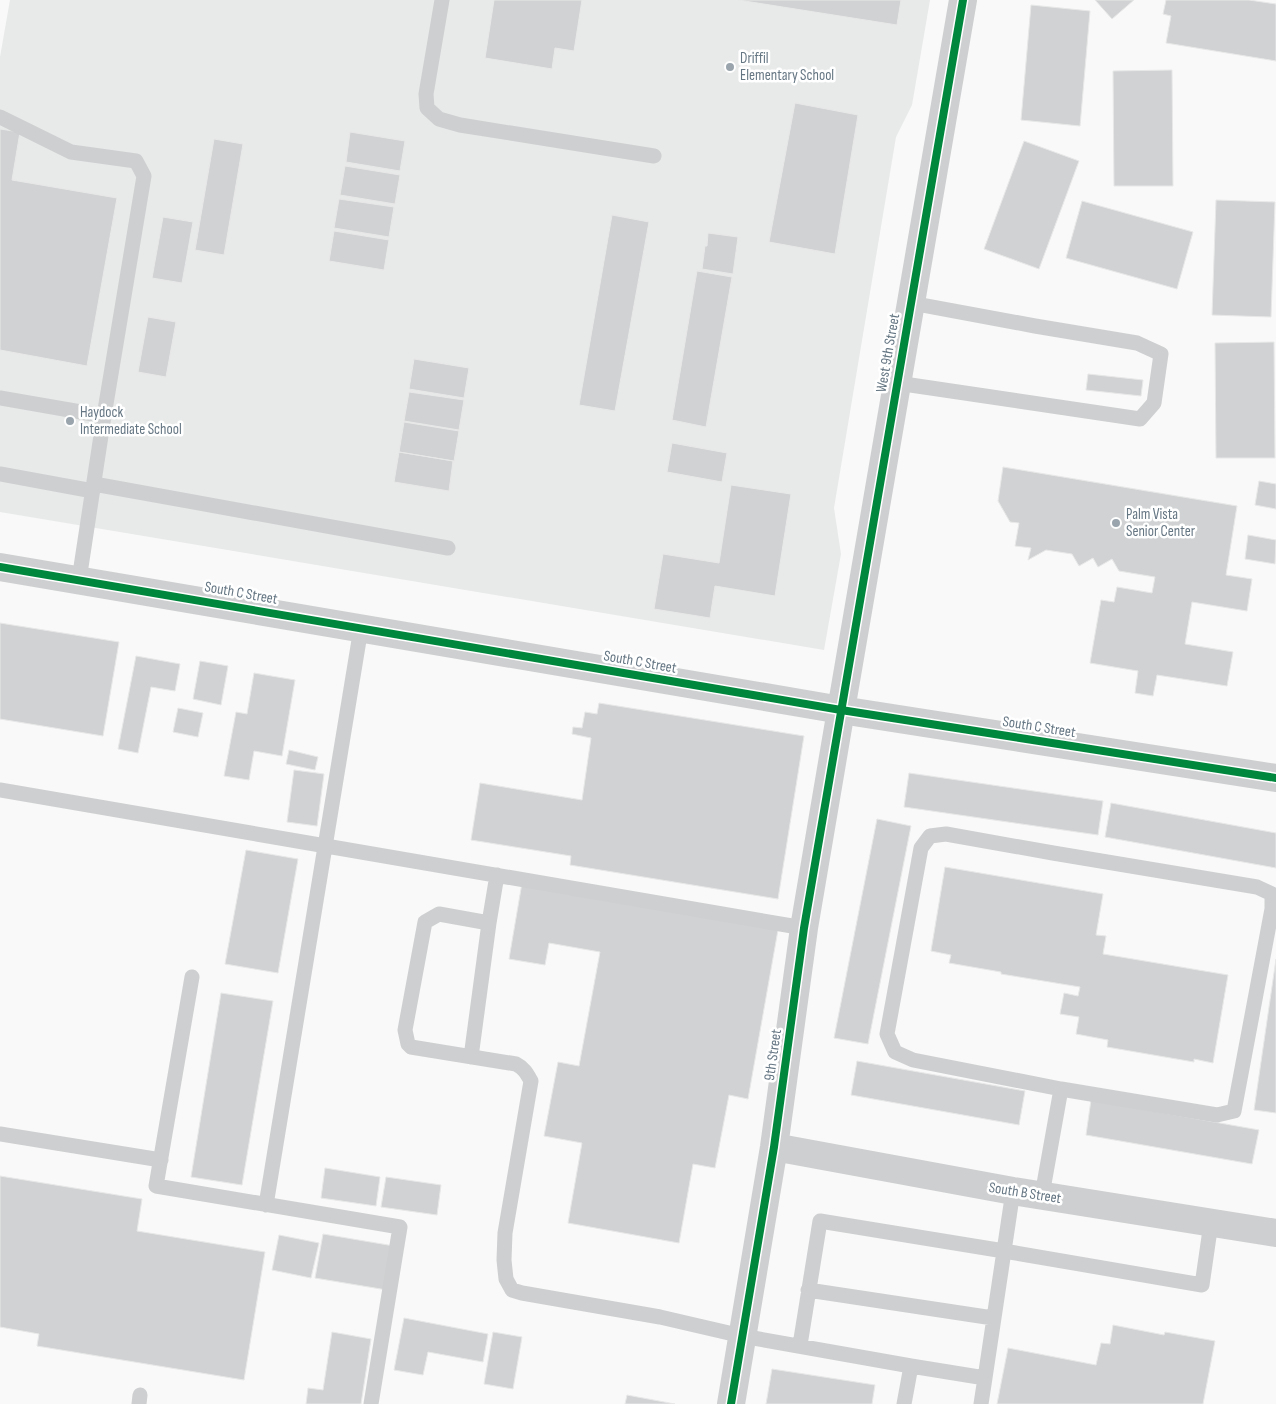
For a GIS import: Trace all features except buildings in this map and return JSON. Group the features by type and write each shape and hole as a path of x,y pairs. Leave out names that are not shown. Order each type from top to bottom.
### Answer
{"street":[{"name":"West 9th Street","path":"841,710 963,0"},
{"name":"South C Street","path":"0,566 841,710 1276,778"},
{"name":"9th Street","path":"731,1404 774,1147 804,928 841,710"},
{"name":"South B Street","path":"774,1147 1042,1196 1276,1233"}],"lane":[{"path":"442,0 426,94 427,108 439,119 460,125 654,156"},
{"path":"0,117 71,152 136,161 144,176 79,580"},
{"path":"897,383 1140,419 1154,404 1160,354 1137,343 911,303"},
{"path":"0,398 104,416"},
{"path":"0,474 448,548"},
{"path":"266,1204 360,628"},
{"path":"0,790 804,928"},
{"path":"946,834 1257,887 1272,894 1272,909 1234,1112 1217,1115 1061,1089 913,1060 895,1052 887,1034 921,848 930,836 946,834"},
{"path":"471,1057 497,875"},
{"path":"489,923 439,914 425,922 405,1030 408,1044 411,1047 516,1064 522,1067 531,1081 505,1233 504,1260 506,1279 512,1290 660,1317 742,1336 985,1378"},
{"path":"192,977 156,1186 400,1227 371,1404"},
{"path":"1042,1196 1061,1089"},
{"path":"0,1134 161,1160"},
{"path":"981,1404 1013,1191"},
{"path":"800,1345 820,1221 1202,1285 1211,1223"},
{"path":"808,1290 993,1318"},
{"path":"904,1404 911,1366"}],"shaded area":[{"path":"10,0 930,0 912,105 896,137 834,508 841,554 824,650 0,512 0,57"}],"cycle path":[{"path":"731,1404 774,1147 804,928 963,0"},
{"path":"0,567 841,710 1276,778"}],"place":[{"name":"Driffil Elementary School","path":"730,67"},
{"name":"Haydock Intermediate School","path":"70,421"},
{"name":"Palm Vista Senior Center","path":"1116,523"}]}
